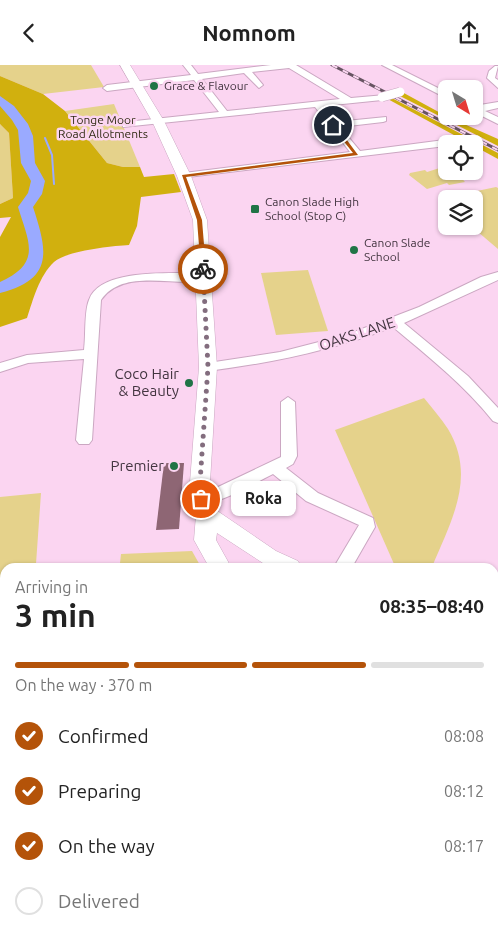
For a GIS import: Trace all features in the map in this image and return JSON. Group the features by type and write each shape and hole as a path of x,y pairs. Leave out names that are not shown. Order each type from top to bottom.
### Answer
{"main road":[{"path":"125,65 158,121 184,176 200,220 208,367 200,482 204,507 205,540 218,563"},
{"path":"204,507 254,548 282,563"}],"street":[{"path":"187,65 225,114"},
{"path":"107,89 290,65 350,101"},
{"path":"386,65 438,91"},
{"path":"498,68 492,73 491,78 498,85"},
{"path":"246,71 259,85"},
{"path":"126,125 382,97 426,85"},
{"path":"317,104 357,154"},
{"path":"483,108 498,105"},
{"path":"483,114 498,121"},
{"path":"333,125 383,119"},
{"path":"184,176 438,144"},
{"name":"OAKS LANE","path":"208,367 281,356 395,322 448,299 488,278 498,276"},
{"path":"84,440 95,300 104,288 118,282 134,279 204,277"},
{"path":"395,322 483,400 498,418"},
{"path":"0,368 27,359 90,354"},
{"path":"204,507 284,463 290,456 288,402"},
{"path":"275,467 312,497 367,522 367,527 344,563"}],"green space":[{"name":"Tonge Moor Road Allotments","path":"0,65 91,65 104,87 43,94 0,76"},
{"name":"Tonge Moor Road Allotments","path":"114,104 140,167 123,167 107,163 65,111"},
{"path":"0,124 9,133 13,198 0,204"},
{"path":"438,169 438,180 463,180 465,182 449,185 447,183 427,189 409,175 410,173 425,170 427,172"},
{"path":"498,188 498,249 482,235 482,190"},
{"path":"308,270 328,331 276,335 261,273"},
{"path":"424,398 448,429 456,447 460,464 461,482 453,516 434,563 394,563 335,430"},
{"path":"41,493 36,563 0,563 0,497"},
{"path":"192,551 199,563 120,563 121,554"}],"shaded area":[{"path":"0,76 43,94 65,111 107,163 123,167 140,167 144,177 174,174 181,192 141,197 137,226 129,245 89,250 60,258 44,274 27,318 0,327 0,237 11,217 0,218 0,204 13,198 9,133 0,124"},
{"path":"402,92 438,112 438,115 396,94"},
{"path":"388,96 438,122 438,125 444,125 463,135 454,135 384,97"},
{"path":"457,125 466,125 498,139 498,146 483,138 483,135 476,135"},
{"path":"483,145 498,153 498,159 483,151"}],"building":[{"path":"164,463 184,463 179,529 156,530"}],"waterway":[{"path":"0,100 10,109 24,130 28,163 38,181 35,194 25,207 37,246 37,256 34,265 28,273 17,281 0,288"},
{"path":"45,138 52,155 54,184"}],"railway":[{"path":"332,65 498,150"}],"way so far":[{"path":"201,499 200,482 208,367 203,269"}],"place":[{"name":"Grace & Flavour","path":"154,86"},
{"name":"Canon Slade High School (Stop C)","path":"255,209"},
{"name":"Canon Slade School","path":"354,250"},
{"name":"Coco Hair & Beauty","path":"189,383"},
{"name":"Premier","path":"174,466"},
{"name":"Roka","path":"201,499"}],"route":[{"path":"203,269 200,220 184,176 357,154 333,125"}]}
